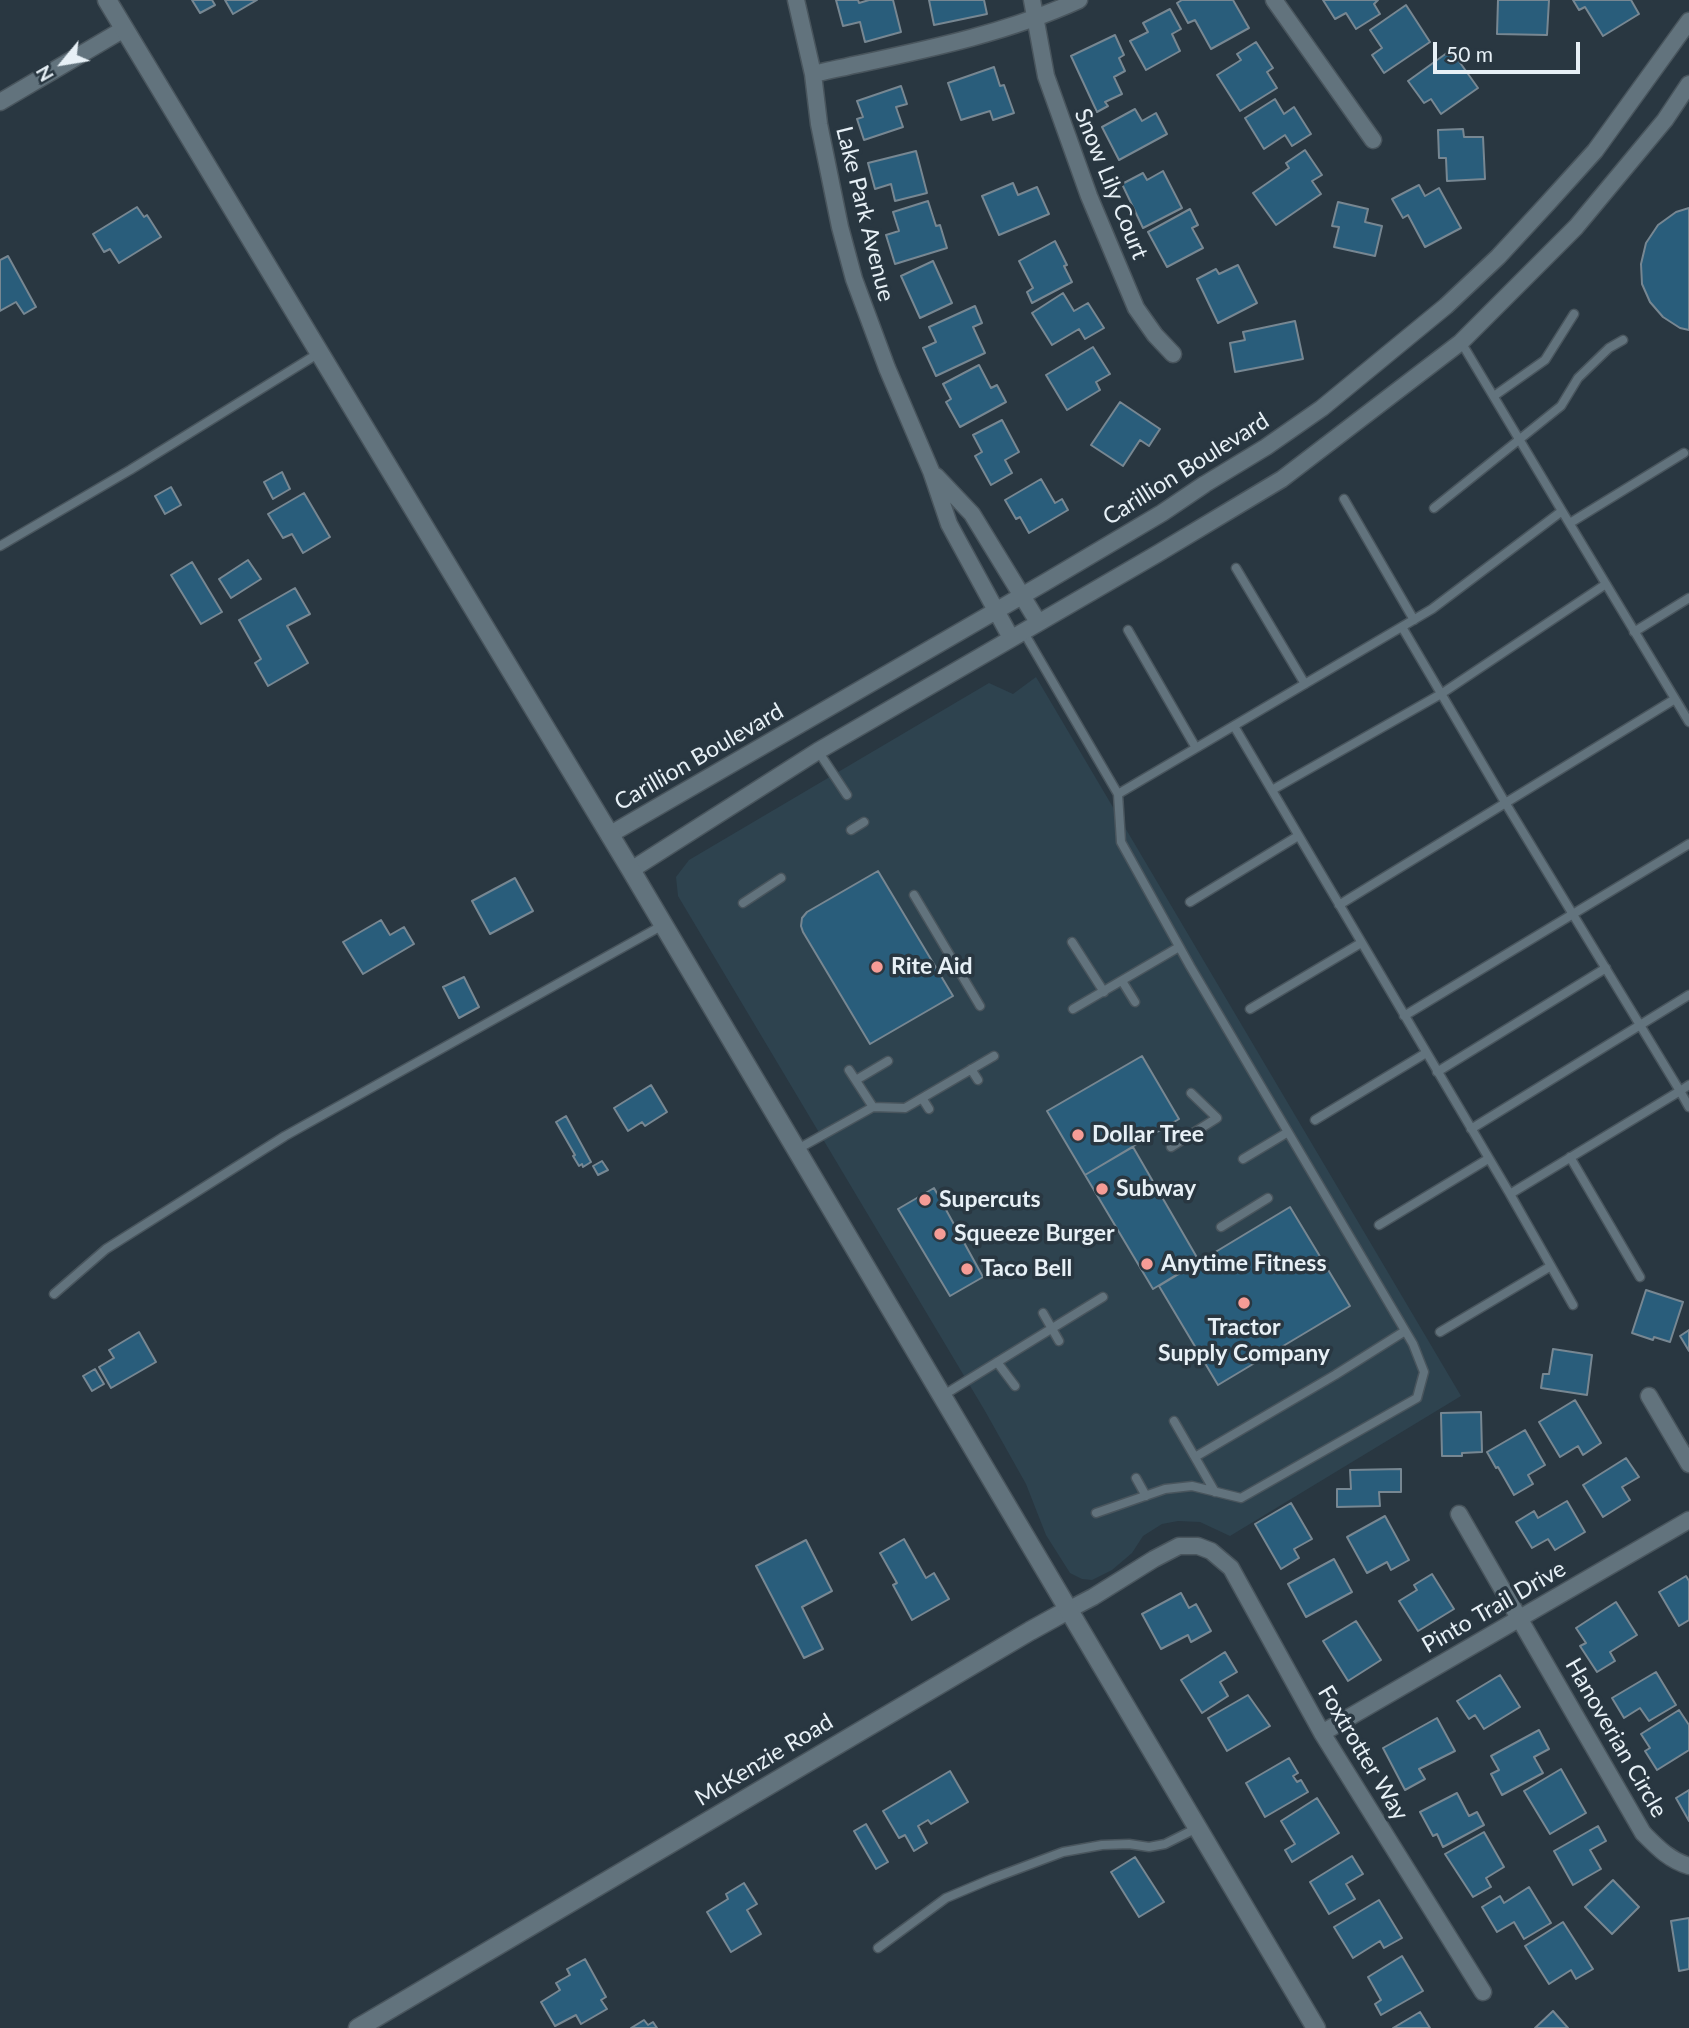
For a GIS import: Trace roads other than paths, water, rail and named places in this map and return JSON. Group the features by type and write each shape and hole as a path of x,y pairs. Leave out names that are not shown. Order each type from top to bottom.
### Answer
{"main road":[{"path":"107,0 631,870 1316,2028"},
{"name":"McKenzie Road","path":"358,2028 1068,1610"}],"street":[{"name":"Lake Park Avenue","path":"796,0 813,74 819,124 840,227 854,279 887,368 931,471 949,524 996,611 1024,630"},
{"name":"Snow Lily Court","path":"1032,0 1046,76 1089,196 1136,308 1155,335 1173,354"},
{"path":"813,74 954,42 1036,17 1079,0"},
{"path":"1274,0 1373,140"},
{"name":"Carillion Boulevard","path":"609,835 1162,513 1322,408 1447,306 1498,257 1595,151 1689,21"},
{"path":"0,102 124,29"},
{"path":"631,870 818,751 1282,479 1461,342 1576,228 1665,120 1689,84"},
{"name":"Lake Park Avenue","path":"931,471 972,514 1022,596 1024,630"},
{"path":"1649,1396 1689,1464"},
{"name":"Hanoverian Circle","path":"1459,1514 1643,1833 1663,1853 1689,1866"},
{"name":"Pinto Trail Drive","path":"1322,1733 1689,1520"},
{"name":"McKenzie Road","path":"1068,1610 1179,1546 1199,1546"},
{"name":"Foxtrotter Way","path":"1199,1546 1210,1551 1231,1569 1322,1733 1483,1992"}],"lane":[{"path":"1494,396 1545,360 1574,314"},
{"path":"1434,508 1561,406 1578,378 1609,348 1623,340"},
{"path":"1461,342 1689,722"},
{"path":"0,546 130,470 319,353"},
{"path":"1570,523 1684,453"},
{"path":"1344,499 1414,620"},
{"path":"1118,794 1432,610 1562,511"},
{"path":"1236,568 1306,684"},
{"path":"1272,790 1441,694 1606,584"},
{"path":"1634,632 1689,598"},
{"path":"1402,627 1689,1107"},
{"path":"1024,630 1118,794 1121,842 1179,947 1413,1344 1424,1372 1417,1398 1241,1498 1192,1486 1165,1489 1096,1513"},
{"path":"1128,630 1196,748"},
{"path":"1339,905 1675,699"},
{"path":"1234,726 1573,1305"},
{"path":"818,751 846,795"},
{"path":"851,830 864,822"},
{"path":"1190,902 1298,836"},
{"path":"1404,1016 1689,844"},
{"path":"743,904 781,878"},
{"path":"914,895 980,1006"},
{"path":"54,1294 106,1249 285,1136 663,925"},
{"path":"1072,942 1104,992"},
{"path":"1250,1009 1361,943"},
{"path":"1073,1009 1179,947"},
{"path":"1437,1072 1606,968"},
{"path":"1122,981 1135,1002"},
{"path":"1471,1129 1689,995"},
{"path":"1315,1120 1426,1052"},
{"path":"796,1150 873,1107 905,1108 994,1056"},
{"path":"856,1080 888,1061"},
{"path":"971,1069 978,1080"},
{"path":"849,1070 873,1107"},
{"path":"1510,1194 1689,1085"},
{"path":"1171,1147 1217,1118 1191,1093"},
{"path":"922,1098 929,1109"},
{"path":"1243,1159 1288,1132"},
{"path":"1570,1157 1640,1277"},
{"path":"1379,1225 1489,1159"},
{"path":"1221,1227 1268,1198"},
{"path":"1440,1332 1551,1266"},
{"path":"942,1396 1103,1297"},
{"path":"1043,1313 1059,1340"},
{"path":"1195,1457 1405,1331"},
{"path":"997,1362 1015,1386"},
{"path":"1174,1421 1215,1492"},
{"path":"1136,1478 1146,1496"},
{"path":"878,1948 946,1898 991,1879 1063,1852 1102,1845 1129,1844 1149,1847 1165,1844 1197,1828"}],"place":[{"name":"Rite Aid","path":"877,967"},
{"name":"Dollar Tree","path":"1078,1135"},
{"name":"Subway","path":"1102,1189"},
{"name":"Supercuts","path":"925,1200"},
{"name":"Squeeze Burger","path":"940,1234"},
{"name":"Anytime Fitness","path":"1147,1264"},
{"name":"Taco Bell","path":"967,1269"},
{"name":"Tractor Supply Company","path":"1244,1303"}]}
